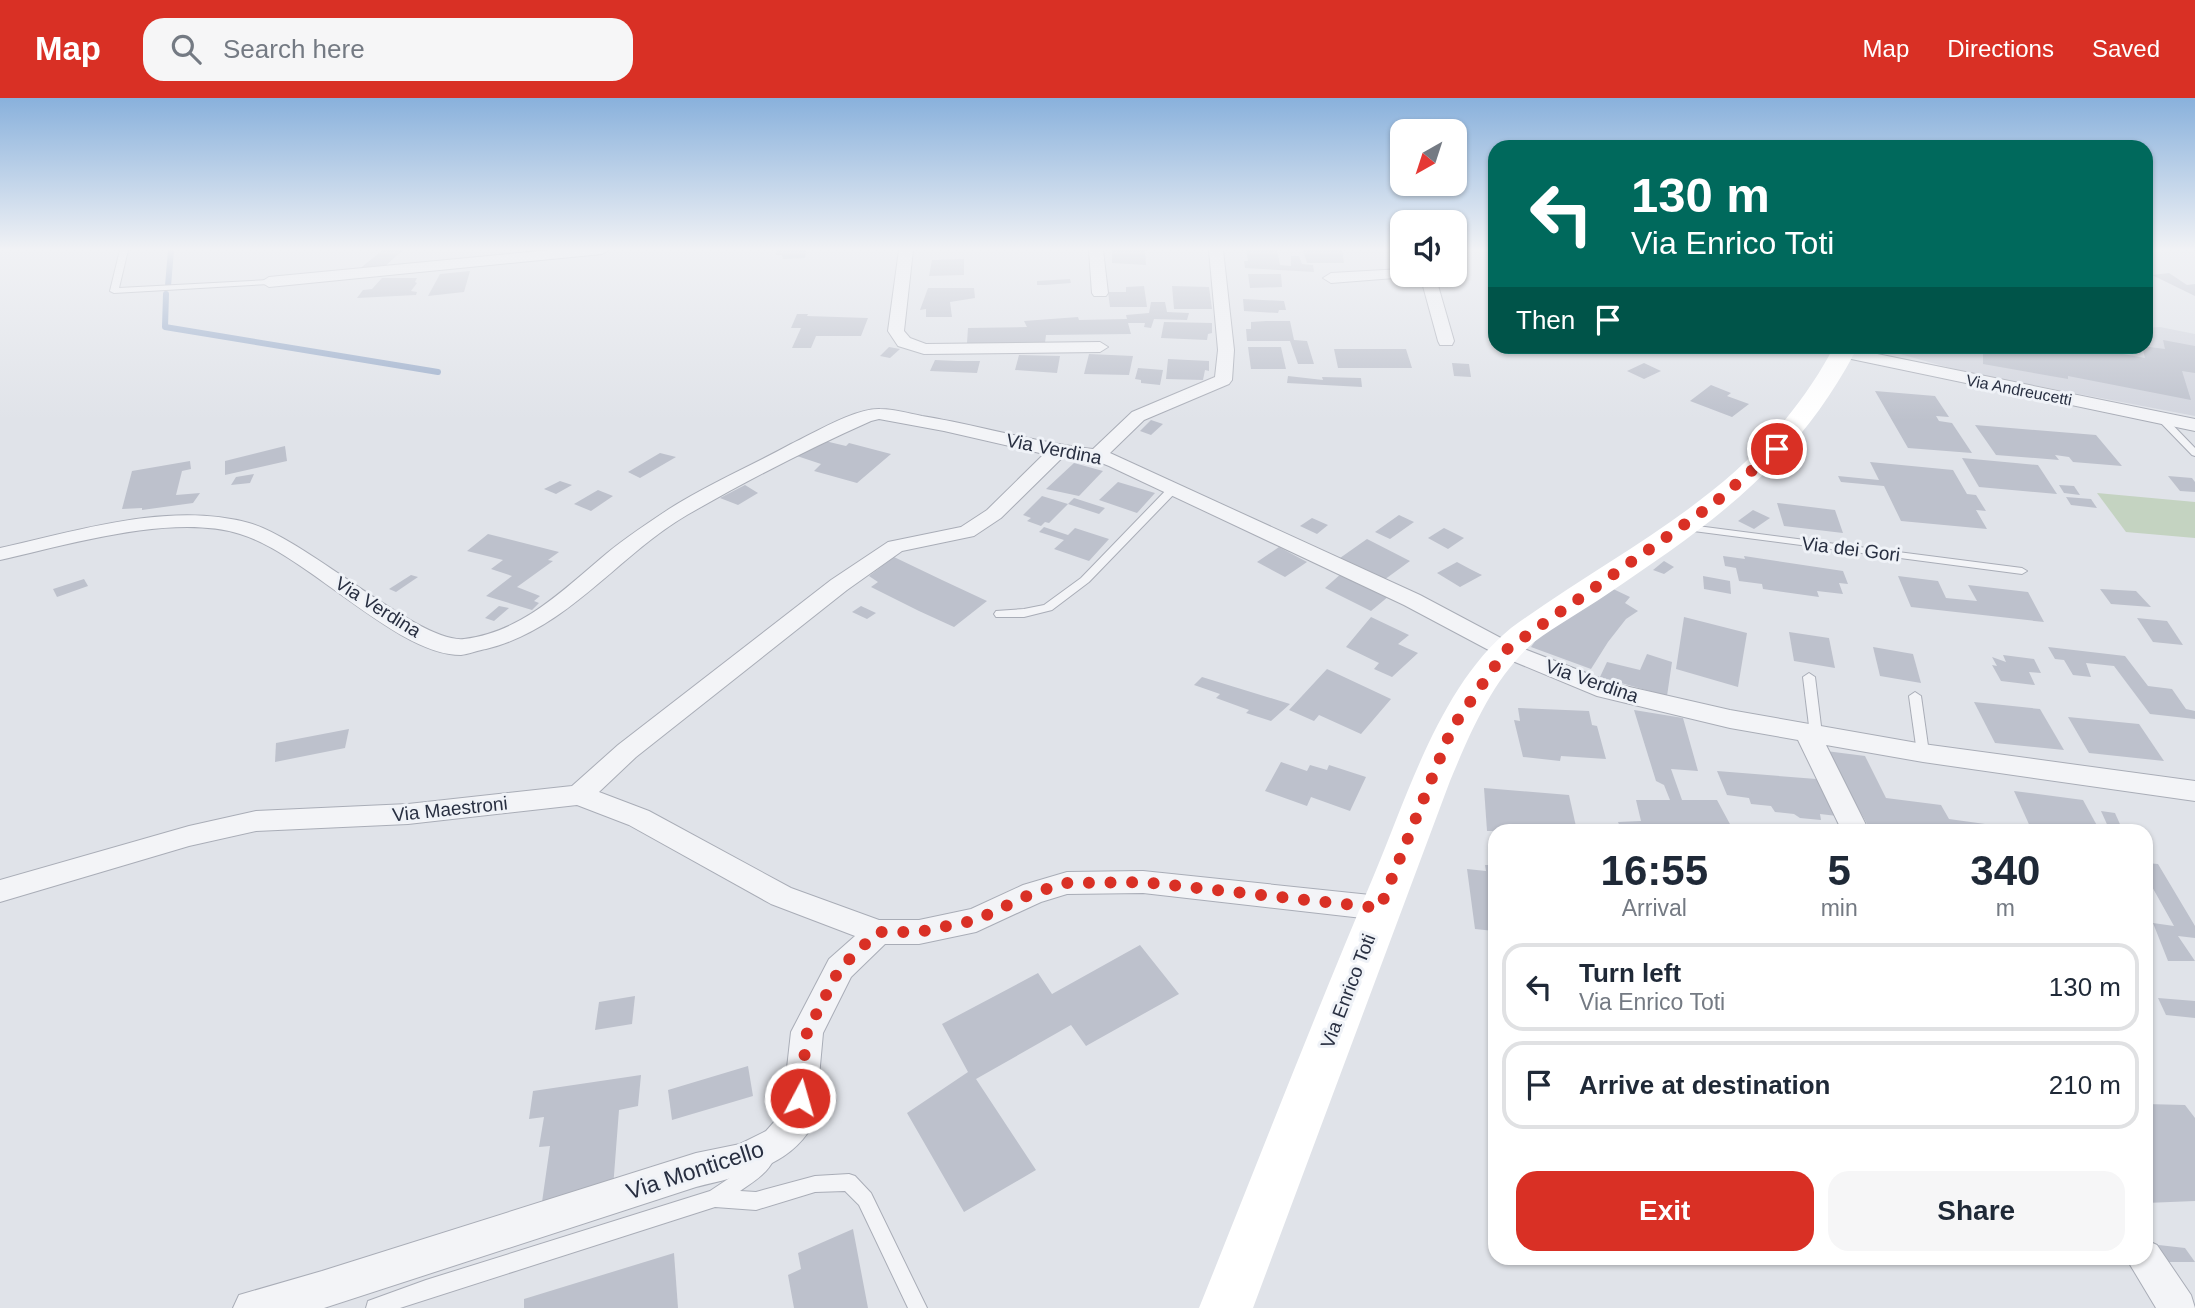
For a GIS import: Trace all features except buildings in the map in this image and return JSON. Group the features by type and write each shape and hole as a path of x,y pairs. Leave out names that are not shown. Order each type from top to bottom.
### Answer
{"street":[{"path":"899,306 896,331 904,342 924,349 1100,347"},
{"path":"1097,455 1138,416 1223,380 1226,350 1222,306"},
{"path":"1436,306 1446,341"},
{"name":"Via Enrico Toti","path":"1226,1308 1452,728 1506,650 1712,505 1777,449 1827,387 1837,354"},
{"name":"Via Andreucetti","path":"1862,354 2195,425"},
{"name":"Via Verdina","path":"0,554 112,529 164,523 190,521 245,527 304,558 399,623 439,643 461,647 500,638 530,625 563,603 616,556 678,512 816,439 865,417 879,414 1058,451 1097,455 1174,488 1412,600 1506,650 1606,690 1730,719 1811,734 1923,753 2195,791"},
{"path":"579,795 627,751 839,585 895,546 967,532 994,514 1058,451"},
{"path":"1811,734 1852,824"},
{"name":"Via Maestroni","path":"0,891 189,835 256,821 408,814 579,795 639,818 781,896 878,932"},
{"path":"878,932 919,932 976,920 1033,893 1067,883 1143,882 1380,908"},
{"name":"Via Monticello","path":"252,1308 322,1290 696,1170 744,1159 778,1142 798,1120 807,1032 840,968 878,932"},
{"path":"2149,1265 2178,1308"}],"lane":[{"path":"2161,418 2195,453"},
{"path":"1000,614 1048,608 1085,580 1174,488"},
{"name":"Via dei Gori","path":"1681,527 2022,570"},
{"path":"1809,677 1811,734"},
{"path":"1915,696 1923,753"},
{"path":"375,1308 715,1198 755,1171 778,1142"},
{"path":"715,1198 755,1201 815,1184 849,1182 865,1199 918,1308"}],"shaded area":[{"path":"2153,328 2195,334 2195,416 1968,373 1900,354 2153,354"}],"green space":[{"path":"2097,493 2195,502 2195,538 2126,532"}],"waterway":[{"path":"166,306 165,327 438,372"}],"route":[{"path":"800,1098 807,1032 840,968 878,932 919,932 976,920 1033,893 1067,883 1143,882 1219,888 1380,908 1452,728 1506,650 1712,505 1777,449"}]}
